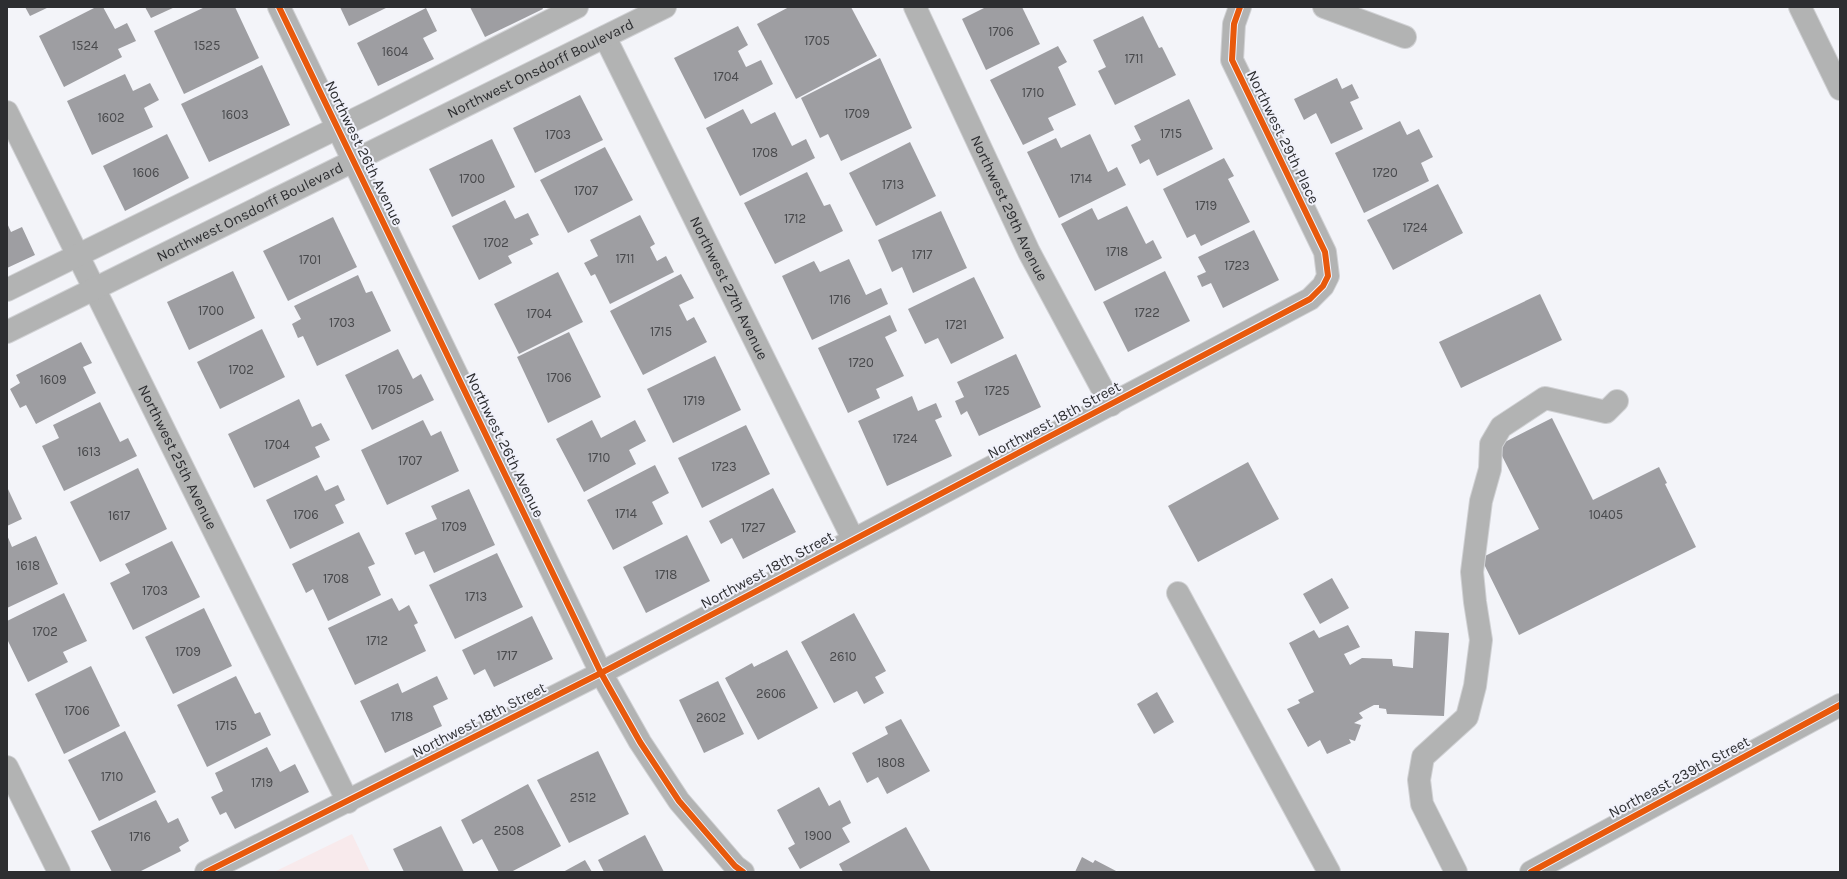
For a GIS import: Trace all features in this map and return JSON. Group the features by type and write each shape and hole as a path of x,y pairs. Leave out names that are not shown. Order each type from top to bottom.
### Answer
{"street":[{"name":"Northwest 26th Avenue","path":"279,7 601,673 640,742 679,801 736,870"},
{"path":"7,290 337,128 577,7"},
{"name":"Northwest Onsdorff Boulevard","path":"7,332 665,7"},
{"name":"Northwest 29th Avenue","path":"915,7 1029,252 1111,405"},
{"name":"Northwest 29th Place","path":"1240,7 1234,24 1232,60 1325,252 1328,276"},
{"path":"1324,7 1405,37"},
{"path":"1800,7 1840,89"},
{"name":"Northwest 27th Avenue","path":"605,37 853,539"},
{"name":"Northwest 25th Avenue","path":"7,112 348,802"},
{"name":"Northwest 18th Street","path":"206,872 348,802 601,673 853,539 1111,405 1310,299 1323,286 1328,276"},
{"path":"1456,872 1422,804 1419,780 1423,758 1467,717 1475,686 1481,640 1474,602 1472,572 1480,508 1490,469 1491,444 1502,427 1545,398 1606,412 1617,401"},
{"path":"1178,593 1329,872"},
{"name":"Northeast 239th Street","path":"1531,872 1840,705"},
{"path":"7,767 58,872"}],"shaded area":[{"path":"352,834 370,872 274,872"}],"building":[{"path":"25,7 49,7 30,16"},
{"path":"96,7 103,7 115,29 127,23 136,41 118,49 122,57 64,87 39,36"},
{"path":"145,7 175,7 151,18"},
{"path":"205,7 235,7 259,58 184,94 154,31"},
{"path":"340,7 388,7 349,26"},
{"path":"470,7 542,7 543,9 485,37"},
{"path":"789,7 851,7 877,56 796,99 757,24"},
{"path":"986,7 1022,7 1040,44 986,70 962,19"},
{"path":"426,8 437,31 423,38 434,59 378,86 357,43"},
{"path":"1143,16 1159,48 1162,47 1176,75 1115,105 1098,71 1106,67 1093,40"},
{"path":"738,26 748,45 738,51 746,67 761,60 773,84 705,119 674,58"},
{"path":"1058,46 1067,62 1058,67 1076,105 1048,118 1054,130 1023,145 990,80"},
{"path":"880,58 912,128 841,161 828,134 820,138 801,98"},
{"path":"262,65 290,125 209,162 181,104"},
{"path":"125,74 133,91 150,83 159,100 144,108 153,127 92,155 67,101"},
{"path":"1337,78 1342,89 1352,84 1359,98 1350,102 1363,129 1331,144 1316,113 1304,120 1294,99"},
{"path":"580,95 603,140 535,173 513,128"},
{"path":"1189,99 1213,149 1157,176 1149,159 1140,164 1131,145 1141,140 1134,126"},
{"path":"743,109 751,124 775,112 792,146 806,139 815,158 740,196 706,128"},
{"path":"1400,121 1407,135 1419,129 1433,157 1421,163 1429,181 1364,213 1335,153"},
{"path":"167,134 189,178 125,211 103,166"},
{"path":"1090,134 1108,172 1117,167 1126,185 1059,218 1027,152 1056,138 1061,148"},
{"path":"492,139 515,187 452,217 429,169"},
{"path":"910,142 936,196 876,226 849,173"},
{"path":"605,147 633,200 568,233 540,180"},
{"path":"1224,158 1234,176 1228,179 1250,222 1201,246 1195,234 1187,238 1163,189"},
{"path":"807,172 824,206 830,204 843,231 775,264 744,203"},
{"path":"1438,184 1463,233 1393,270 1367,220"},
{"path":"505,200 515,219 528,213 539,235 530,239 533,244 508,256 512,263 479,280 452,226"},
{"path":"1127,206 1146,244 1153,240 1162,258 1095,291 1061,224 1092,208 1098,220"},
{"path":"941,211 967,268 913,293 902,267 892,272 878,240"},
{"path":"640,215 655,244 650,247 657,261 666,256 674,272 610,304 595,274 591,276 584,263 598,256 590,240"},
{"path":"333,217 357,267 288,301 263,251"},
{"path":"7,223 11,232 22,227 35,255 7,268"},
{"path":"1254,230 1279,280 1223,308 1211,283 1202,287 1197,276 1206,272 1198,257"},
{"path":"849,259 866,295 881,288 888,304 812,340 782,276 814,261 820,272"},
{"path":"233,271 255,318 189,350 167,302"},
{"path":"1165,271 1190,321 1128,352 1103,302"},
{"path":"558,272 583,322 519,354 494,304"},
{"path":"681,274 694,298 679,305 687,321 694,317 707,342 643,375 610,311"},
{"path":"358,275 366,293 372,291 391,331 317,366 303,336 298,338 292,324 301,319 294,306"},
{"path":"974,277 1004,338 951,364 938,338 925,344 908,309"},
{"path":"1540,294 1562,340 1461,388 1439,342"},
{"path":"890,315 897,331 885,337 904,376 876,389 880,398 848,413 818,348"},
{"path":"262,329 285,377 220,409 197,362"},
{"path":"569,332 601,397 548,423 517,357"},
{"path":"81,342 92,363 83,367 96,393 36,424 26,405 20,408 10,389 20,383 16,375"},
{"path":"398,349 413,379 421,374 434,400 372,430 345,375"},
{"path":"1016,354 1041,407 979,436 967,411 961,415 955,401 964,397 957,382"},
{"path":"715,356 741,410 673,443 647,389"},
{"path":"912,396 918,411 936,403 942,417 935,420 952,456 887,486 858,421"},
{"path":"299,399 312,427 321,423 330,440 315,447 320,457 254,488 228,434"},
{"path":"100,402 120,442 128,438 137,456 64,491 42,446 59,438 53,425"},
{"path":"1552,418 1593,500 1659,467 1667,483 1665,484 1696,547 1519,635 1481,558 1539,529 1497,446"},
{"path":"423,420 431,436 441,431 459,471 387,505 361,450"},
{"path":"592,420 601,438 635,420 646,441 629,450 636,464 584,492 556,439"},
{"path":"746,425 770,474 702,508 678,458"},
{"path":"1248,462 1279,519 1198,562 1168,506"},
{"path":"655,465 669,493 652,502 663,524 613,550 587,500"},
{"path":"138,468 167,529 100,562 70,502"},
{"path":"317,475 325,491 338,485 345,500 335,505 344,523 290,549 266,500"},
{"path":"7,487 22,519 7,526"},
{"path":"773,488 796,532 743,559 732,538 721,544 709,521"},
{"path":"469,489 495,545 434,573 424,551 415,555 405,533 437,519 431,506"},
{"path":"359,532 375,564 368,567 381,595 328,621 313,589 306,593 292,564"},
{"path":"7,535 12,547 36,536 58,584 7,608"},
{"path":"687,535 710,581 646,613 623,567"},
{"path":"172,541 200,597 133,630 110,583 130,573 125,564"},
{"path":"497,553 523,607 455,639 429,585"},
{"path":"1332,578 1349,608 1320,624 1303,594"},
{"path":"64,593 87,641 63,652 68,662 28,682 7,641 7,621"},
{"path":"392,598 399,611 409,605 418,623 414,625 426,651 355,685 328,628"},
{"path":"204,608 232,666 173,694 145,637"},
{"path":"854,613 886,671 875,677 884,693 864,704 857,691 834,703 801,642"},
{"path":"532,616 553,659 494,687 485,669 474,675 462,650"},
{"path":"1348,625 1360,647 1344,654 1350,665 1362,658 1392,659 1393,666 1413,668 1415,631 1449,633 1444,716 1387,714 1386,709 1379,708 1379,705 1374,705 1359,713 1363,718 1354,723 1361,725 1355,741 1349,739 1351,743 1327,754 1320,740 1308,747 1287,709 1300,703 1298,700 1314,692 1289,643 1314,630 1319,638"},
{"path":"787,650 818,708 758,740 725,678 752,663 754,667"},
{"path":"91,666 120,726 64,754 35,694"},
{"path":"236,676 255,714 260,712 271,735 207,767 177,705"},
{"path":"437,676 448,699 433,706 442,726 385,753 360,701 398,683 402,693"},
{"path":"718,681 744,734 704,753 679,700"},
{"path":"1157,692 1174,722 1154,734 1137,704"},
{"path":"901,719 930,771 887,794 878,777 867,783 852,753 888,734 885,727"},
{"path":"125,731 156,792 99,821 68,760"},
{"path":"267,747 280,772 295,764 309,792 235,829 226,812 220,815 211,797 223,791 215,773"},
{"path":"598,751 629,814 569,843 537,780"},
{"path":"528,784 561,846 511,872 499,872 482,839 473,844 461,820"},
{"path":"819,787 829,806 840,800 851,823 842,828 850,842 800,869 788,848 795,844 777,810"},
{"path":"156,800 168,823 178,818 189,841 179,847 181,851 139,872 112,872 91,831"},
{"path":"441,826 464,872 404,872 393,849"},
{"path":"906,827 931,872 843,872 839,864"},
{"path":"645,835 664,872 604,872 598,860"},
{"path":"1082,857 1093,863 1095,860 1118,872 1075,872"},
{"path":"585,860 592,872 563,872"}],"cycle path":[{"path":"279,7 601,673 640,742 679,801 735,866 743,872"},
{"path":"206,872 601,673 1310,299 1323,286 1328,276 1325,252 1232,60 1234,24 1240,7"},
{"path":"1531,872 1840,705"}]}
